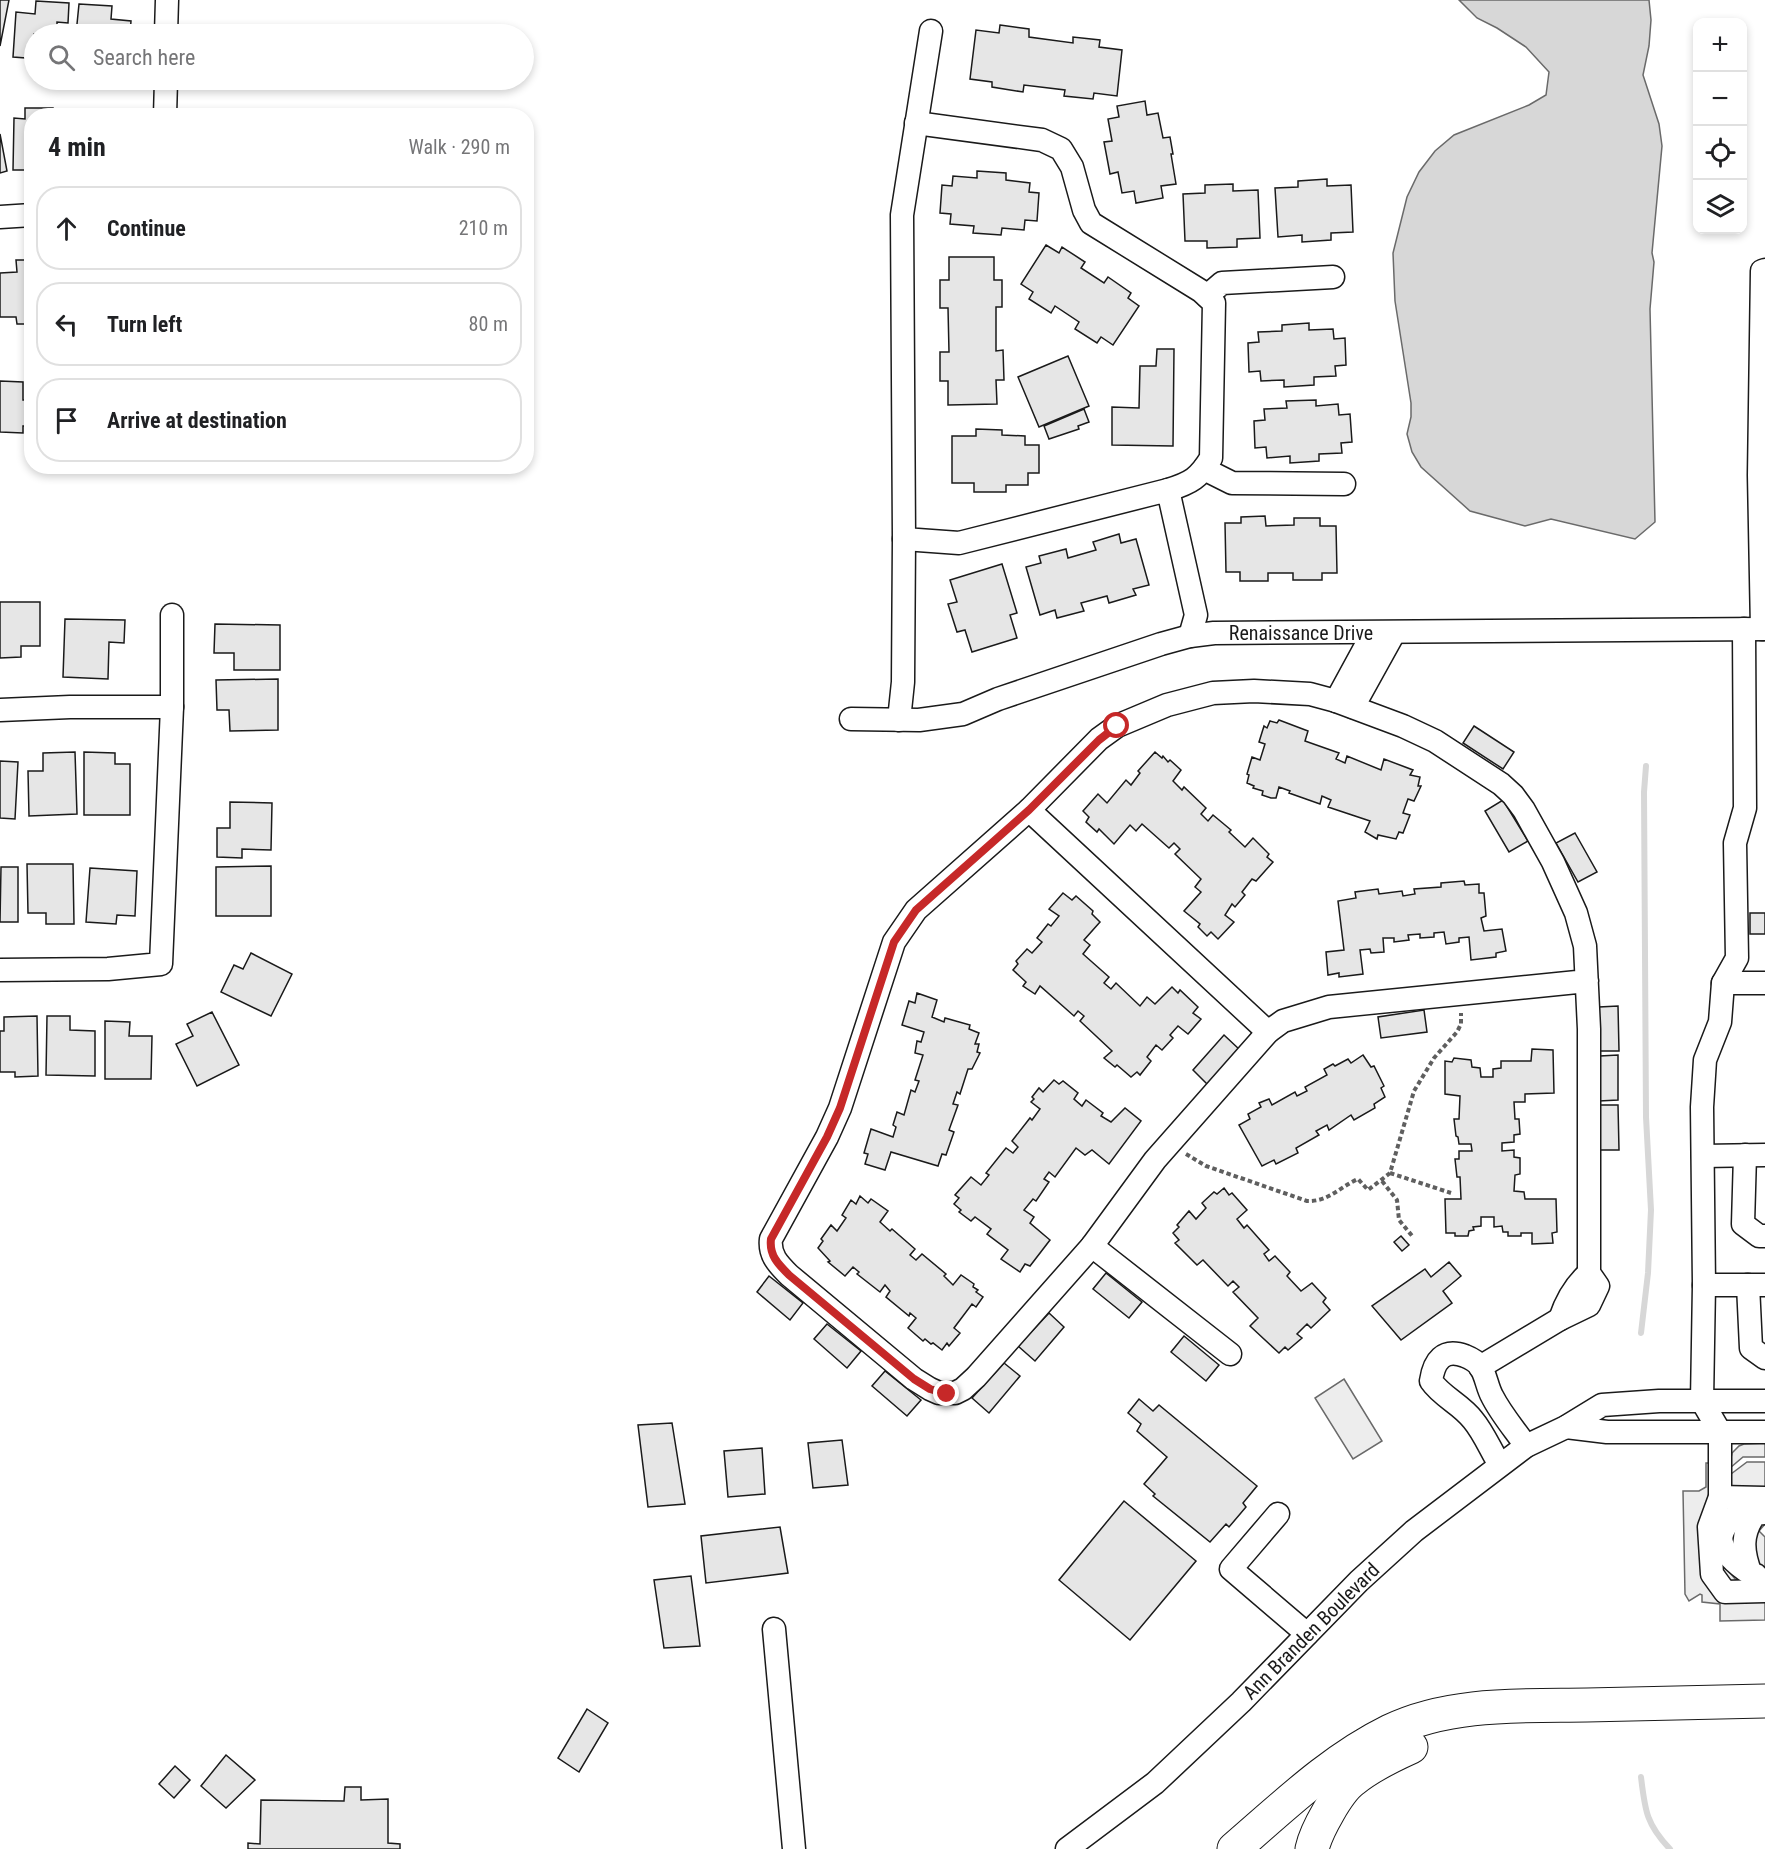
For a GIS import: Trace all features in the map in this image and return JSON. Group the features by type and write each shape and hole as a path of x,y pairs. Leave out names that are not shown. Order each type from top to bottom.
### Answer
{"highway":[{"path":"1234,1849 1349,1753 1392,1730 1431,1716 1472,1709 1524,1706 1765,1701"},
{"path":"1312,1849 1320,1824 1350,1781 1382,1760 1424,1740 1459,1731 1517,1725 1765,1724"}],"street":[{"path":"166,24 167,0"},
{"path":"899,720 903,682 904,539 902,215 931,31"},
{"path":"165,108 166,90"},
{"path":"904,539 959,543 1168,490 1185,485 1201,475 1211,458 1214,303 1207,296 1091,223 1084,210 1072,167 1061,149 1042,140 916,123"},
{"path":"0,217 24,216"},
{"path":"1765,270 1762,270 1763,566 1745,808 1735,843 1737,958 1723,983 1720,1022 1705,1060 1702,1401 1720,1432 1720,1497 1709,1527 1712,1574 1725,1592 1765,1591"},
{"path":"1207,296 1222,283 1333,277"},
{"path":"1204,469 1232,483 1344,483"},
{"path":"1168,490 1196,615 1190,636"},
{"path":"0,970 108,969 161,964 171,706 172,615"},
{"name":"Renaissance Drive","path":"851,719 899,720 943,718 963,714 998,699 1161,644 1190,636 1214,633 1757,629"},
{"path":"1344,704 1383,633"},
{"path":"1480,1367 1560,1319 1564,1307 1579,1282 1589,1273 1587,981 1585,946 1576,912 1553,862 1524,810 1502,784 1435,741 1403,726 1310,694 1254,691 1213,693 1167,705 1117,726 1099,740 1029,810 916,910 894,942 840,1108 811,1168 775,1230 770,1248 778,1264 789,1275 914,1379 930,1389 947,1394 963,1389 1092,1246 1172,1140 1268,1032 1283,1021 1329,1007 1587,981"},
{"path":"0,710 171,706"},
{"path":"1029,810 1268,1032"},
{"path":"1723,983 1765,983"},
{"path":"1703,1156 1755,1155 1743,1224 1759,1236 1765,1236"},
{"path":"1092,1246 1230,1354"},
{"path":"1704,1285 1756,1285 1751,1348 1765,1358"},
{"path":"1500,1465 1473,1420 1458,1405 1438,1391 1431,1381 1433,1369 1438,1360 1448,1353 1472,1359 1480,1367 1492,1396 1526,1446"},
{"name":"Ann Branden Boulevard","path":"1067,1849 1155,1783 1241,1702 1359,1581 1414,1531 1526,1446 1566,1427 1602,1405 1659,1401 1765,1401"},
{"path":"1566,1427 1607,1432 1765,1432"},
{"path":"1720,1497 1762,1508 1747,1526 1744,1543 1745,1558 1758,1576"},
{"path":"1278,1514 1231,1569 1307,1634"},
{"path":"774,1629 794,1849"}],"path":[{"path":"1172,1140 1188,1156 1206,1166 1307,1201 1317,1202 1327,1198 1358,1179 1368,1190 1390,1173 1414,1091 1434,1058 1457,1032 1461,1024 1461,994"},
{"path":"1390,1173 1451,1193"},
{"path":"1382,1181 1397,1200 1399,1220 1413,1237"}],"shaded area":[{"path":"1459,0 1649,0 1651,20 1649,46 1643,75 1659,124 1662,146 1652,253 1654,262 1650,309 1655,522 1635,539 1551,519 1525,526 1470,511 1421,467 1412,452 1407,434 1411,403 1395,301 1393,253 1407,197 1419,172 1435,151 1454,135 1529,105 1546,95 1549,72 1526,47 1477,18"},
{"path":"1344,1379 1382,1441 1353,1459 1315,1398"},
{"path":"1765,1443 1765,1457 1743,1457 1730,1468 1731,1474 1747,1462 1765,1462 1765,1508 1739,1507 1725,1566 1735,1579 1742,1583 1765,1586 1765,1620 1720,1621 1720,1604 1702,1602 1700,1594 1689,1601 1685,1594 1683,1491 1699,1491 1706,1487 1706,1463 1730,1463 1732,1453 1739,1446"},
{"path":"1756,1524 1765,1524 1759,1531 1765,1537 1765,1573 1759,1570 1754,1539"}],"building":[{"path":"0,0 9,0 0,46"},
{"path":"36,1 69,3 68,23 24,24 24,58 13,57 16,12 35,14"},
{"path":"79,4 112,6 111,19 131,21 131,24 77,24"},
{"path":"1000,25 1029,29 1029,37 1073,43 1073,37 1100,40 1099,47 1122,50 1117,96 1094,93 1093,99 1064,96 1065,90 1024,85 1023,92 992,87 992,82 970,79 976,30 999,33"},
{"path":"1145,101 1147,115 1158,113 1163,138 1170,137 1176,184 1161,186 1163,198 1136,203 1134,191 1122,193 1118,172 1110,174 1104,142 1112,141 1108,119 1119,117 1117,106"},
{"path":"14,118 24,119 24,170 13,170"},
{"path":"0,134 7,171 0,173"},
{"path":"977,171 1006,173 1006,180 1030,183 1029,192 1039,193 1037,221 1025,220 1024,230 1002,228 1001,235 973,233 974,226 950,224 951,214 940,213 942,185 952,186 953,176 977,178"},
{"path":"1327,179 1327,186 1351,185 1353,232 1331,233 1331,240 1302,242 1302,235 1278,237 1275,188 1298,187 1298,181"},
{"path":"1233,184 1233,191 1258,190 1260,238 1237,239 1237,247 1207,248 1207,241 1185,241 1183,194 1205,193 1205,185"},
{"path":"1046,245 1059,253 1062,247 1085,262 1081,268 1104,283 1108,277 1131,293 1128,298 1139,306 1113,345 1101,337 1097,343 1075,329 1079,322 1055,306 1051,313 1029,299 1033,292 1021,284"},
{"path":"949,257 994,257 994,280 1002,280 1002,307 996,307 996,351 1003,350 1004,380 996,380 997,404 948,405 948,381 940,381 940,352 949,352 948,308 940,308 940,280 949,280"},
{"path":"16,260 24,260 24,324 17,324 16,317 0,317 0,273 17,272"},
{"path":"1309,323 1309,330 1333,329 1334,339 1345,338 1346,365 1335,366 1336,376 1314,377 1314,385 1284,387 1284,380 1261,381 1260,371 1249,372 1248,343 1259,342 1258,332 1282,331 1282,325"},
{"path":"1157,349 1174,349 1173,446 1112,445 1112,407 1139,408 1140,366 1156,366"},
{"path":"1068,356 1089,406 1039,427 1018,377"},
{"path":"0,381 23,382 23,433 0,432"},
{"path":"1316,400 1316,406 1338,404 1339,415 1350,414 1352,442 1341,443 1342,453 1319,454 1319,461 1290,463 1290,456 1267,458 1266,447 1255,448 1254,421 1265,420 1264,409 1287,408 1286,401"},
{"path":"1084,409 1089,422 1078,426 1079,429 1049,439 1044,426"},
{"path":"976,429 1002,430 1002,435 1025,436 1025,445 1039,445 1039,473 1028,473 1028,485 1006,485 1006,492 974,492 974,483 952,483 952,436 976,436"},
{"path":"1265,516 1266,526 1294,525 1294,518 1320,518 1320,526 1336,526 1337,573 1322,573 1322,580 1293,580 1293,573 1268,573 1268,581 1240,581 1240,572 1226,572 1225,523 1241,523 1241,517"},
{"path":"1119,534 1121,543 1136,539 1149,585 1133,589 1136,595 1109,603 1107,596 1081,603 1084,611 1057,618 1055,610 1040,615 1026,567 1041,563 1039,556 1066,549 1068,558 1096,550 1093,542"},
{"path":"1002,564 1017,613 1010,615 1017,638 972,652 965,630 957,632 948,604 957,602 950,580"},
{"path":"0,602 40,602 40,646 21,646 21,657 0,658"},
{"path":"65,619 125,620 124,643 109,642 108,679 63,677"},
{"path":"215,624 280,625 280,670 234,670 234,653 214,653"},
{"path":"278,679 278,730 230,731 229,710 217,710 216,680"},
{"path":"1279,720 1308,731 1305,741 1339,753 1336,759 1345,763 1347,756 1381,770 1384,759 1413,770 1410,775 1420,777 1418,786 1421,786 1414,801 1408,799 1403,813 1410,815 1403,833 1399,832 1396,839 1378,835 1377,839 1365,832 1370,821 1328,807 1331,800 1322,796 1320,804 1279,787 1276,798 1271,798 1262,795 1263,791 1247,783 1252,757 1260,760 1265,744 1259,742 1264,726 1267,728 1270,721 1277,723"},
{"path":"1474,726 1514,752 1503,769 1463,743"},
{"path":"75,752 77,814 29,816 28,771 43,771 43,753"},
{"path":"84,752 115,753 115,764 130,764 130,815 84,815"},
{"path":"1155,752 1168,762 1170,760 1181,770 1173,781 1182,790 1184,787 1206,808 1201,814 1208,821 1213,815 1231,830 1229,832 1245,847 1253,838 1269,854 1267,857 1273,862 1256,881 1252,879 1242,892 1245,895 1235,907 1232,904 1225,915 1234,922 1218,939 1211,932 1207,936 1198,927 1200,924 1184,911 1201,892 1195,887 1201,879 1175,854 1180,849 1174,843 1169,848 1142,824 1136,831 1130,825 1114,844 1099,829 1097,832 1086,822 1089,817 1083,811 1098,794 1107,803 1126,780 1131,785 1140,773 1138,771"},
{"path":"0,761 18,762 15,819 0,818"},
{"path":"1503,800 1528,841 1509,852 1485,811"},
{"path":"230,802 272,803 271,850 242,849 242,858 217,857 217,828 230,828"},
{"path":"1575,833 1597,872 1578,882 1556,843"},
{"path":"27,864 73,864 74,924 46,924 46,913 28,913"},
{"path":"271,866 271,916 216,916 216,867"},
{"path":"1,867 18,867 18,922 0,922"},
{"path":"90,868 137,871 135,916 117,915 116,924 86,922"},
{"path":"1464,881 1465,885 1479,884 1479,893 1484,893 1486,916 1481,918 1484,931 1502,929 1506,951 1496,953 1496,957 1471,960 1469,937 1459,938 1459,942 1446,944 1444,932 1434,933 1434,937 1420,938 1420,934 1408,935 1409,940 1394,942 1394,938 1383,938 1384,952 1371,953 1370,949 1360,950 1363,974 1339,977 1339,973 1328,975 1326,952 1344,950 1338,901 1356,898 1355,892 1378,889 1379,894 1402,891 1403,896 1415,894 1414,889 1441,887 1441,883"},
{"path":"1063,893 1072,900 1076,896 1093,911 1092,914 1100,922 1084,940 1090,945 1083,954 1109,977 1104,983 1111,989 1116,983 1140,1006 1147,997 1155,1004 1172,987 1178,993 1180,990 1198,1007 1193,1013 1201,1019 1188,1034 1178,1026 1170,1035 1173,1038 1162,1050 1156,1045 1147,1057 1151,1061 1140,1075 1137,1072 1131,1077 1104,1058 1112,1051 1080,1021 1084,1016 1078,1011 1074,1016 1040,986 1035,994 1023,986 1026,982 1013,970 1018,964 1016,961 1027,949 1032,953 1042,942 1037,938 1048,924 1051,926 1059,916 1049,909"},
{"path":"1750,913 1765,913 1765,934 1750,934"},
{"path":"251,953 292,974 271,1016 221,992 234,965 243,969"},
{"path":"917,993 937,1000 932,1017 944,1022 945,1018 970,1025 969,1029 979,1033 975,1044 979,1044 977,1052 980,1053 972,1069 968,1069 960,1094 957,1092 953,1104 958,1105 949,1130 954,1132 946,1155 942,1154 938,1166 891,1152 885,1170 865,1164 868,1154 864,1153 871,1129 893,1137 896,1127 893,1125 897,1112 904,1115 911,1090 915,1092 919,1081 915,1080 923,1055 915,1053 917,1041 921,1042 924,1032 902,1025 909,1001 915,1003"},
{"path":"1618,1006 1619,1051 1599,1051 1599,1007"},
{"path":"1424,1010 1427,1032 1381,1038 1378,1017"},
{"path":"212,1012 239,1065 197,1086 176,1044 193,1036 187,1024"},
{"path":"37,1016 38,1076 15,1077 15,1072 0,1072 0,1031 4,1031 4,1017"},
{"path":"47,1016 70,1016 70,1030 95,1031 95,1076 46,1075"},
{"path":"105,1021 130,1022 129,1036 152,1036 151,1079 105,1079"},
{"path":"1224,1035 1240,1050 1207,1084 1193,1070"},
{"path":"1532,1049 1553,1050 1554,1093 1525,1094 1525,1102 1514,1102 1515,1119 1519,1119 1520,1134 1514,1135 1514,1142 1502,1143 1502,1151 1514,1150 1514,1157 1520,1158 1520,1174 1515,1175 1514,1191 1524,1192 1525,1199 1556,1199 1557,1232 1552,1233 1553,1243 1532,1244 1532,1233 1508,1236 1508,1232 1503,1232 1502,1226 1494,1227 1494,1217 1481,1217 1481,1226 1473,1227 1474,1230 1469,1231 1468,1236 1446,1233 1445,1199 1461,1199 1460,1177 1457,1177 1455,1159 1459,1159 1459,1151 1472,1151 1471,1144 1459,1144 1456,1136 1454,1119 1459,1119 1460,1096 1445,1094 1445,1061 1452,1062 1454,1058 1471,1060 1472,1067 1480,1068 1481,1077 1493,1077 1493,1069 1501,1068 1501,1061 1531,1061"},
{"path":"1363,1055 1371,1067 1374,1066 1384,1086 1381,1088 1385,1097 1374,1104 1375,1108 1354,1120 1351,1115 1329,1130 1327,1125 1316,1131 1319,1135 1296,1148 1298,1153 1276,1164 1274,1160 1262,1166 1239,1125 1250,1119 1248,1114 1261,1107 1259,1103 1269,1099 1272,1105 1295,1092 1297,1096 1307,1091 1305,1087 1327,1075 1324,1069 1348,1059 1351,1063"},
{"path":"1618,1055 1618,1100 1599,1101 1600,1056"},
{"path":"1054,1080 1059,1084 1063,1081 1078,1093 1074,1099 1082,1106 1086,1100 1103,1113 1101,1116 1111,1122 1125,1108 1141,1121 1109,1164 1092,1150 1085,1155 1076,1148 1055,1177 1049,1172 1044,1179 1049,1182 1036,1201 1033,1199 1024,1210 1034,1217 1030,1223 1050,1240 1030,1266 1025,1264 1020,1272 1001,1259 1008,1250 987,1234 991,1229 975,1217 971,1221 959,1212 961,1210 954,1204 959,1198 955,1195 971,1177 981,1185 989,1175 986,1173 1006,1148 1013,1153 1018,1147 1012,1141 1040,1109 1031,1102 1034,1099 1032,1097 1039,1088 1043,1092"},
{"path":"1599,1105 1618,1105 1619,1150 1599,1150"},
{"path":"1224,1188 1229,1195 1232,1193 1247,1210 1237,1219 1244,1228 1247,1225 1269,1250 1264,1254 1269,1261 1275,1256 1290,1272 1287,1276 1301,1291 1312,1283 1326,1298 1323,1302 1330,1310 1311,1328 1307,1324 1297,1334 1302,1338 1288,1350 1285,1347 1279,1353 1250,1326 1258,1318 1233,1292 1239,1287 1233,1281 1228,1286 1203,1260 1197,1265 1175,1243 1179,1240 1173,1233 1189,1211 1196,1219 1206,1208 1202,1203 1214,1192 1217,1194"},
{"path":"860,1196 868,1203 871,1199 888,1211 880,1222 915,1249 910,1255 916,1260 922,1254 946,1274 944,1276 953,1285 961,1275 974,1284 973,1287 978,1290 976,1292 983,1297 976,1307 972,1304 954,1328 960,1333 949,1346 947,1343 942,1350 925,1339 923,1341 908,1328 916,1318 910,1313 909,1316 886,1297 890,1291 885,1285 880,1292 857,1274 859,1272 853,1267 845,1276 828,1262 830,1261 818,1248 823,1241 821,1239 831,1225 837,1231 846,1218 842,1215 851,1200 856,1204"},
{"path":"1401,1236 1409,1245 1402,1251 1394,1242"},
{"path":"1449,1262 1461,1276 1443,1291 1452,1303 1401,1340 1372,1306 1425,1269 1431,1277"},
{"path":"1106,1273 1142,1302 1129,1318 1093,1289"},
{"path":"769,1276 803,1303 790,1320 757,1292"},
{"path":"1049,1313 1064,1327 1035,1361 1018,1346"},
{"path":"827,1324 861,1351 847,1368 814,1339"},
{"path":"1184,1336 1219,1365 1206,1381 1171,1352"},
{"path":"1004,1363 1020,1376 989,1413 972,1398"},
{"path":"885,1371 921,1400 907,1416 872,1386"},
{"path":"1139,1399 1153,1411 1159,1405 1257,1486 1243,1503 1246,1507 1229,1527 1226,1524 1210,1542 1153,1496 1155,1494 1144,1484 1167,1457 1137,1431 1141,1424 1128,1413"},
{"path":"672,1423 685,1504 648,1507 638,1425"},
{"path":"842,1440 848,1485 813,1488 808,1443"},
{"path":"762,1448 765,1494 728,1497 724,1451"},
{"path":"1124,1501 1196,1561 1130,1640 1059,1580"},
{"path":"780,1527 788,1573 706,1583 701,1536"},
{"path":"691,1576 700,1646 664,1648 654,1580"},
{"path":"587,1709 608,1723 579,1772 558,1758"},
{"path":"226,1755 255,1780 226,1808 201,1786"},
{"path":"175,1766 190,1780 174,1798 159,1784"},
{"path":"345,1787 361,1787 361,1800 388,1799 388,1843 400,1844 400,1849 248,1849 248,1843 260,1844 261,1800 344,1801"}],"waterway":[{"path":"1641,1333 1648,1273 1651,1210 1646,1117 1644,792 1646,766"},
{"path":"1641,1777 1651,1824 1670,1849"}],"route":[{"path":"947,1394 930,1389 914,1379 789,1275 772,1254 771,1239 811,1168 840,1108 885,966 894,942 902,929 916,910 1029,810 1099,740 1117,726"}]}
